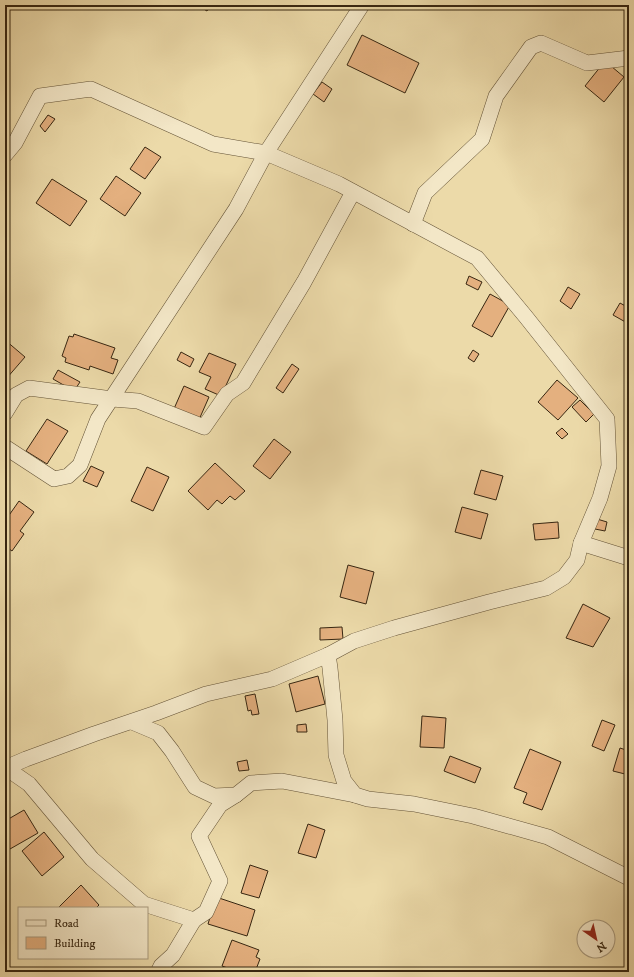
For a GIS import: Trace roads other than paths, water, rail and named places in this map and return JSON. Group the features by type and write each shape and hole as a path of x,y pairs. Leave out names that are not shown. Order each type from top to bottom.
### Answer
{"street":[{"path":"5,447 54,479 68,476 80,465 98,419 236,209 266,153 362,5"},
{"path":"413,224 425,193 482,139 496,96 531,47 541,43 587,63 629,58"},
{"path":"5,155 15,143 40,96 91,88 213,144 266,153 339,184 476,258 526,317 607,419 609,466 600,498 581,543 577,560 564,577 546,588 394,628 354,641 328,655 272,679 206,694 6,768"},
{"path":"5,413 16,395 29,388 138,401 204,427 227,394 242,383 304,282 353,192"},
{"path":"581,543 629,558"},
{"path":"328,655 335,720 336,755 344,782 355,794"},
{"path":"132,722 158,733 172,751 195,787 214,796 236,794"},
{"path":"6,768 29,784 92,859 144,904 194,920"},
{"path":"158,972 161,966 173,955 194,920 206,912 220,881 199,836 220,805 251,783 282,781 355,794 368,799 414,804 473,816 548,837 629,878"}]}
